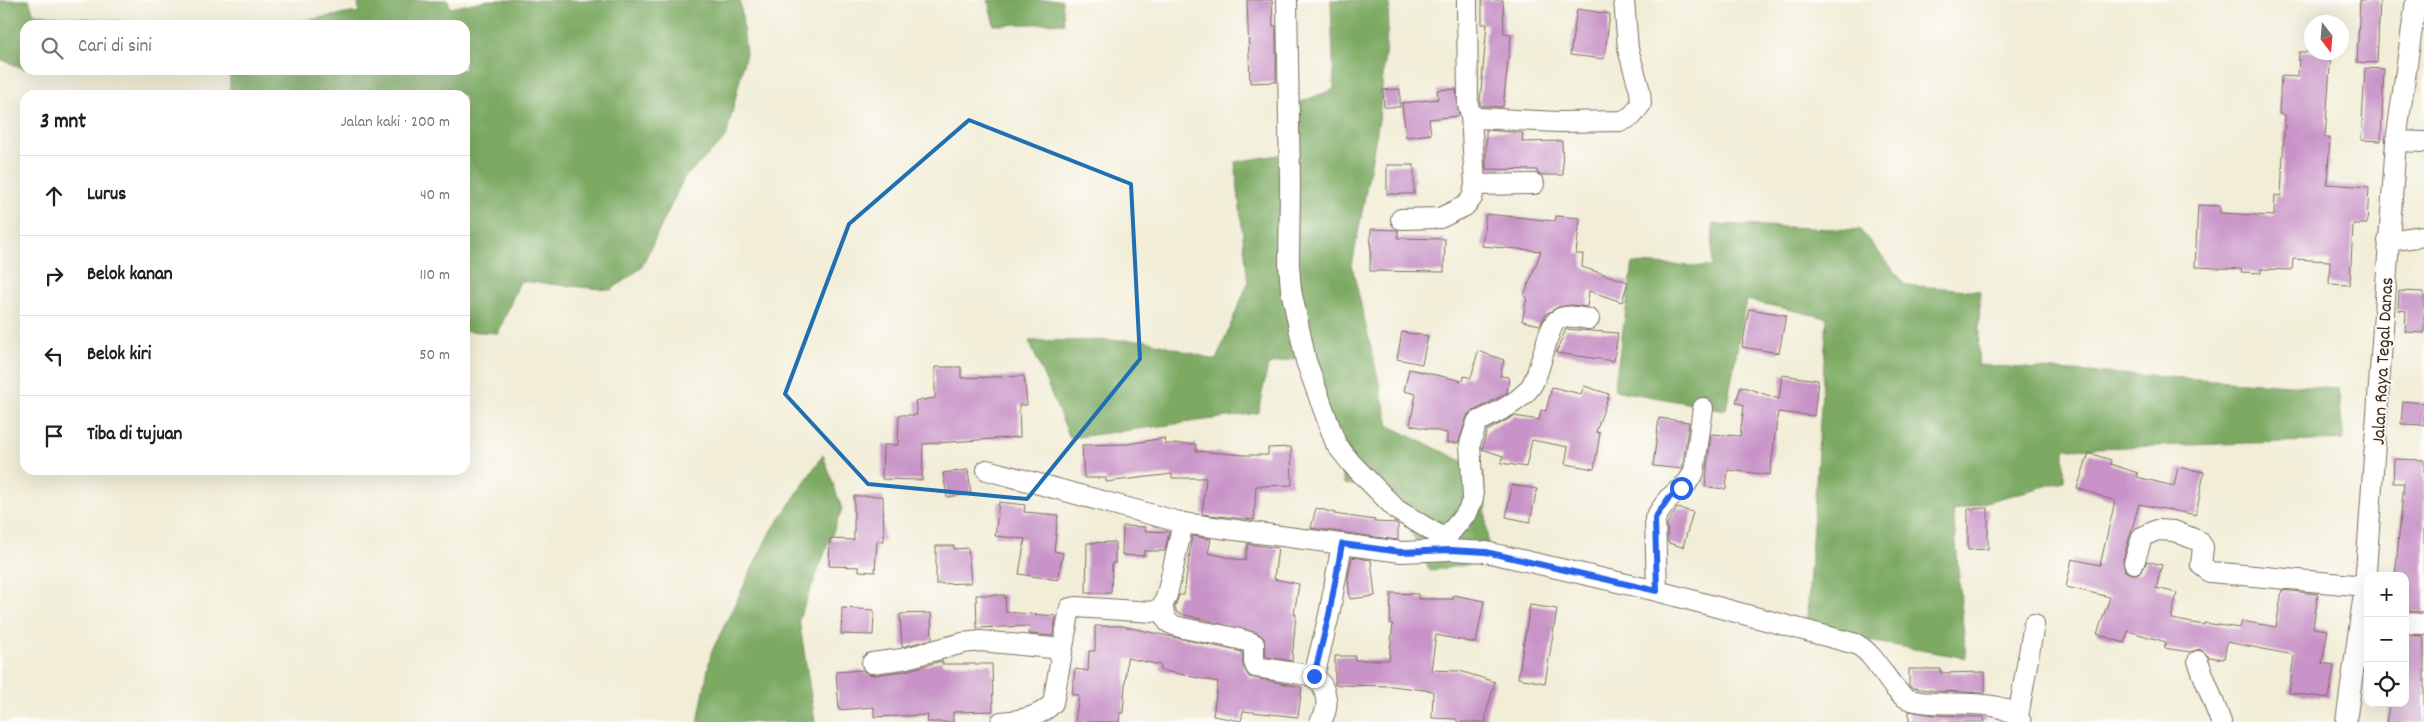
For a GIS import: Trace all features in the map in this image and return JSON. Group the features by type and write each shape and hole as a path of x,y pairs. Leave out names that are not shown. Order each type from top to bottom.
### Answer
{"street":[{"path":"1287,0 1290,173 1289,265 1291,290 1306,361 1319,403 1336,444 1398,510 1448,544"},
{"path":"1402,219 1440,218 1452,214 1465,206 1472,198 1474,185 1468,105 1467,0"},
{"path":"1470,115 1478,118 1558,122 1622,121 1632,116 1641,104 1640,91 1628,49 1624,0"},
{"name":"Jalan Raya Tegal Danas","path":"2366,572 2396,141 2418,30 2416,0"},
{"path":"2396,141 2424,142"},
{"path":"1474,185 1534,184"},
{"path":"2388,241 2424,236"},
{"path":"1448,544 1468,511 1473,498 1470,444 1478,422 1516,401 1530,388 1542,364 1552,326 1558,319 1570,316 1589,319"},
{"path":"1657,591 1655,518 1668,499 1687,483 1694,472 1704,408"},
{"path":"987,470 1183,523 1401,552 1448,544 1657,591 1856,644 1874,657 1896,688 1907,699 1920,702 1964,703 2003,709 2020,719 2034,624"},
{"path":"1001,722 1031,717 1048,709 1053,703 1070,608 1076,606 1152,612 1162,607 1167,595 1183,523"},
{"path":"2134,563 2142,537 2153,531 2166,530 2200,541 2203,547 2201,565 2210,572 2364,586"},
{"path":"1314,676 1329,615 1342,544"},
{"path":"1162,607 1166,618 1173,625 1218,633 1254,644 1254,665 1256,668 1314,676 1321,682 1325,691 1325,712 1320,722"},
{"name":"Jalan Raya Tegal Danas","path":"2346,722 2364,621"},
{"path":"2409,623 2424,624"},
{"path":"872,663 902,660 963,643 981,641 1062,649"},
{"path":"2198,661 2221,722"}],"highlighted area":[{"path":"969,120 1131,184 1140,359 1027,499 868,484 785,394 849,224"}],"green space":[{"path":"0,0 29,0 34,14 107,20 20,20 20,67 0,59"},
{"path":"358,0 448,0 450,8 489,0 740,0 746,53 726,138 684,178 641,268 611,290 520,281 498,333 470,331 470,90 230,90 230,76 221,75 470,75 470,20 305,20 359,12"},
{"path":"988,0 1062,0 1064,23 994,25"},
{"path":"1331,0 1390,0 1379,120 1352,266 1389,426 1483,471 1489,561 1430,571 1390,489 1344,484 1310,355 1268,365 1258,413 1070,438 1029,341 1145,340 1216,360 1248,283 1235,162 1297,152 1298,103 1334,89"},
{"path":"1713,224 1860,230 1906,285 1980,291 1978,365 2338,388 2344,440 2064,449 2064,481 1953,511 1966,658 1806,630 1827,318 1746,300 1726,410 1614,390 1633,263 1712,267"},
{"path":"823,455 842,509 799,619 815,722 698,722 711,653 768,536"}],"building":[{"path":"1247,0 1272,0 1273,26 1276,26 1276,82 1250,83"},
{"path":"1482,0 1503,0 1504,33 1511,34 1503,107 1481,106 1480,103 1487,24 1482,24"},
{"path":"2360,0 2380,0 2377,63 2357,62"},
{"path":"1577,9 1610,14 1604,59 1570,55"},
{"path":"2299,52 2304,52 2304,60 2330,60 2325,138 2330,138 2327,184 2369,187 2367,224 2353,224 2350,285 2329,284 2330,261 2293,259 2292,270 2261,269 2261,273 2241,272 2242,269 2195,267 2198,205 2220,206 2220,213 2274,216 2275,195 2281,196 2285,115 2279,114 2281,76 2298,77"},
{"path":"2365,68 2384,69 2381,141 2361,140"},
{"path":"1400,89 1400,107 1384,107 1383,90"},
{"path":"1456,89 1459,116 1429,119 1431,134 1406,137 1402,103 1438,99 1437,90"},
{"path":"1486,130 1523,133 1522,142 1562,141 1563,175 1542,175 1537,173 1537,170 1486,169"},
{"path":"1387,165 1414,165 1414,194 1387,194"},
{"path":"1486,214 1555,221 1556,216 1580,218 1576,254 1583,254 1582,267 1628,282 1622,302 1589,291 1587,307 1571,305 1558,307 1546,314 1540,325 1522,321 1527,297 1524,296 1541,251 1482,246"},
{"path":"1371,229 1398,230 1398,238 1445,239 1444,272 1370,271"},
{"path":"2399,291 2424,292 2424,333 2405,332 2406,311 2398,310"},
{"path":"1749,309 1786,315 1779,353 1742,347"},
{"path":"1566,329 1618,333 1614,361 1556,353"},
{"path":"1402,332 1428,336 1422,364 1397,359"},
{"path":"1478,351 1504,360 1500,376 1509,377 1507,393 1468,414 1458,443 1447,443 1447,433 1410,425 1416,394 1404,391 1409,369 1463,381 1464,376 1471,378"},
{"path":"935,367 961,367 961,378 1024,376 1027,405 1019,405 1020,437 923,444 922,480 882,479 883,445 898,445 899,415 917,415 915,401 935,398"},
{"path":"1782,375 1818,380 1814,416 1778,412 1770,475 1728,470 1726,489 1705,487 1711,434 1740,436 1744,405 1736,402 1741,386 1779,399"},
{"path":"1584,386 1609,394 1596,432 1600,433 1594,469 1565,464 1568,447 1532,440 1526,467 1501,463 1503,456 1482,449 1487,431 1514,416 1539,420 1541,410 1546,411 1552,387 1581,394"},
{"path":"2403,401 2424,403 2424,425 2401,424"},
{"path":"1659,418 1689,422 1682,469 1653,466"},
{"path":"1164,438 1165,444 1196,444 1196,451 1245,455 1268,455 1268,448 1291,447 1292,485 1256,486 1254,520 1202,514 1206,478 1172,478 1172,474 1106,482 1106,478 1084,478 1082,445 1128,444"},
{"path":"2089,453 2111,460 2110,464 2138,473 2137,477 2174,486 2178,467 2204,472 2196,515 2139,504 2123,560 2125,571 2137,574 2142,571 2147,561 2162,565 2156,588 2177,593 2171,619 2204,625 2204,623 2240,628 2242,621 2276,627 2282,590 2318,594 2313,628 2328,630 2322,663 2334,665 2329,698 2289,693 2294,655 2227,642 2224,659 2209,657 2200,649 2190,652 2164,648 2166,642 2128,631 2124,643 2097,634 2110,597 2066,587 2072,559 2100,565 2115,501 2077,488"},
{"path":"2394,459 2424,460 2424,612 2409,611 2409,572 2395,572 2404,483 2393,483"},
{"path":"968,470 971,494 947,497 943,473"},
{"path":"1512,485 1537,489 1530,522 1506,517"},
{"path":"854,496 883,496 884,541 877,541 875,572 859,571 859,567 829,566 830,539 854,540"},
{"path":"999,502 1025,505 1024,512 1058,515 1054,551 1063,553 1058,580 1019,574 1025,539 995,536"},
{"path":"1316,508 1334,514 1375,520 1374,522 1396,523 1398,525 1398,540 1311,528"},
{"path":"1677,508 1693,512 1683,547 1668,543 1667,524"},
{"path":"1988,508 1988,549 1968,550 1968,509"},
{"path":"1123,526 1145,527 1145,531 1169,532 1165,551 1144,551 1144,556 1122,555"},
{"path":"1192,536 1211,539 1208,553 1245,561 1248,544 1278,548 1274,579 1299,584 1294,614 1296,614 1292,661 1266,657 1264,638 1258,633 1177,613 1175,607 1179,595 1184,595"},
{"path":"1115,542 1115,563 1112,563 1111,593 1086,593 1087,543"},
{"path":"936,546 954,546 954,549 968,548 971,583 936,584"},
{"path":"1352,557 1371,560 1375,596 1350,599 1348,579"},
{"path":"1391,593 1418,594 1418,599 1453,599 1454,595 1484,601 1476,643 1436,635 1431,670 1460,671 1495,682 1486,714 1486,722 1457,722 1457,719 1432,718 1433,691 1392,686 1335,685 1335,656 1355,656 1355,660 1389,660 1393,624 1390,624"},
{"path":"976,595 1005,595 1006,612 1056,616 1053,636 1029,634 1030,626 977,628"},
{"path":"1530,605 1557,609 1545,683 1518,678"},
{"path":"842,608 874,610 873,635 841,634"},
{"path":"931,613 932,639 902,647 900,614"},
{"path":"1095,626 1122,626 1242,652 1243,666 1249,677 1302,687 1298,717 1243,711 1241,721 1213,716 1218,682 1160,670 1161,665 1127,658 1123,713 1120,713 1119,722 1075,722 1079,695 1072,695 1075,669 1088,671 1089,651 1095,651"},
{"path":"2409,635 2424,636 2424,722 2386,722 2389,707 2409,707"},
{"path":"942,661 942,664 992,664 993,711 953,712 953,722 927,722 928,715 874,717 874,707 839,710 836,672 862,670 867,674 874,675 905,671"},
{"path":"1909,669 1941,669 1941,673 1985,672 1985,693 1913,688 1909,686"},
{"path":"1909,711 1934,715 1984,717 1985,722 1909,722"}],"route":[{"path":"1314,676 1321,641 1329,615 1342,544 1401,552 1451,550 1486,552 1657,591 1655,518 1657,512 1668,499 1681,488"}]}
